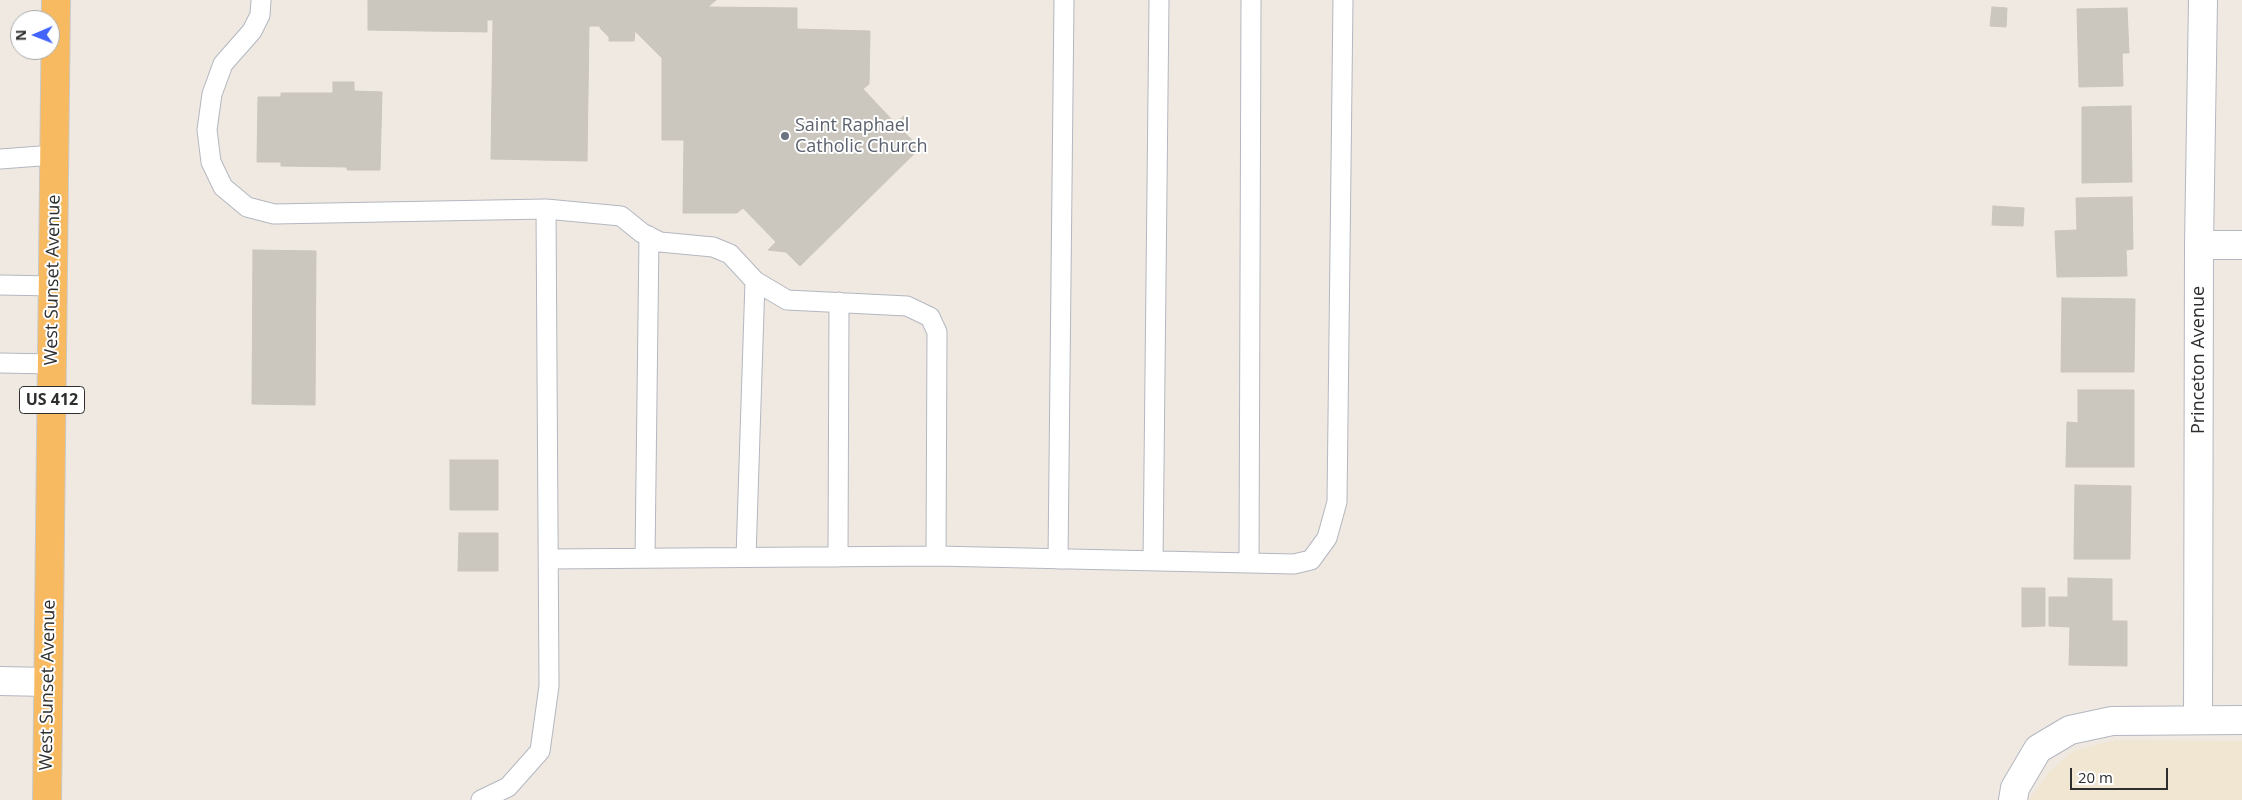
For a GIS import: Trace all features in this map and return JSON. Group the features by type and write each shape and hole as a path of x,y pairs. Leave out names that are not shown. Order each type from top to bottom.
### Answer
{"highway":[{"name":"West Sunset Avenue","path":"47,800 56,0"}],"street":[{"name":"Princeton Avenue","path":"2198,720 2199,245 2203,0"},
{"path":"2199,245 2242,245"},
{"path":"0,681 48,682"},
{"path":"2013,800 2015,788 2038,750 2070,730 2112,721 2242,720"}],"lane":[{"path":"261,0 260,15 252,30 223,64 212,94 207,130 211,162 223,187 247,207 274,214 546,209 621,216 642,233 660,242 713,247 730,254 755,281 787,300 907,306 930,317 937,332 936,556"},
{"path":"1058,558 1064,0"},
{"path":"1152,561 1159,0"},
{"path":"1249,563 1251,0"},
{"path":"548,559 936,556 1294,564 1311,560 1327,538 1337,502 1343,0"},
{"path":"0,160 54,155"},
{"path":"481,800 508,787 540,751 549,686 546,209"},
{"path":"645,558 649,236"},
{"path":"746,557 755,281"},
{"path":"0,285 53,286"},
{"path":"838,557 839,302"},
{"path":"0,363 52,364"}],"shaded area":[{"path":"2116,740 2242,741 2242,800 2029,800 2049,772 2073,751"}],"building":[{"name":"Saint Raphael Catholic Church","path":"368,0 716,0 708,7 797,8 797,29 870,31 869,84 863,89 895,123 904,116 904,132 920,148 800,266 786,252 768,250 776,242 743,208 737,213 683,213 684,140 662,140 662,58 635,31 634,41 609,41 609,37 600,26 589,26 587,161 491,159 493,20 487,20 487,32 368,30"},
{"path":"1992,7 2007,8 2006,27 1990,26"},
{"path":"2127,8 2129,53 2122,53 2123,86 2079,87 2077,9"},
{"path":"333,82 354,82 354,91 382,92 380,170 347,170 347,167 281,166 281,162 257,162 258,97 281,97 281,93 333,93"},
{"path":"2131,106 2132,182 2082,183 2082,107"},
{"path":"2132,197 2133,249 2126,250 2127,276 2057,277 2055,231 2077,230 2076,198"},
{"path":"1993,206 2024,208 2023,226 1992,225"},
{"path":"253,250 316,251 315,405 252,404"},
{"path":"2062,298 2135,299 2134,372 2061,372"},
{"path":"2078,390 2134,390 2134,467 2066,467 2067,422 2078,423"},
{"path":"450,460 498,460 498,510 450,510"},
{"path":"2075,485 2131,486 2130,559 2074,559"},
{"path":"459,533 498,533 498,571 458,571"},
{"path":"2068,578 2112,579 2112,621 2127,621 2127,666 2069,665 2070,627 2049,626 2049,597 2068,597"},
{"path":"2022,588 2045,588 2045,626 2022,627"}],"place":[{"name":"Saint Raphael Catholic Church","path":"785,136"}]}
